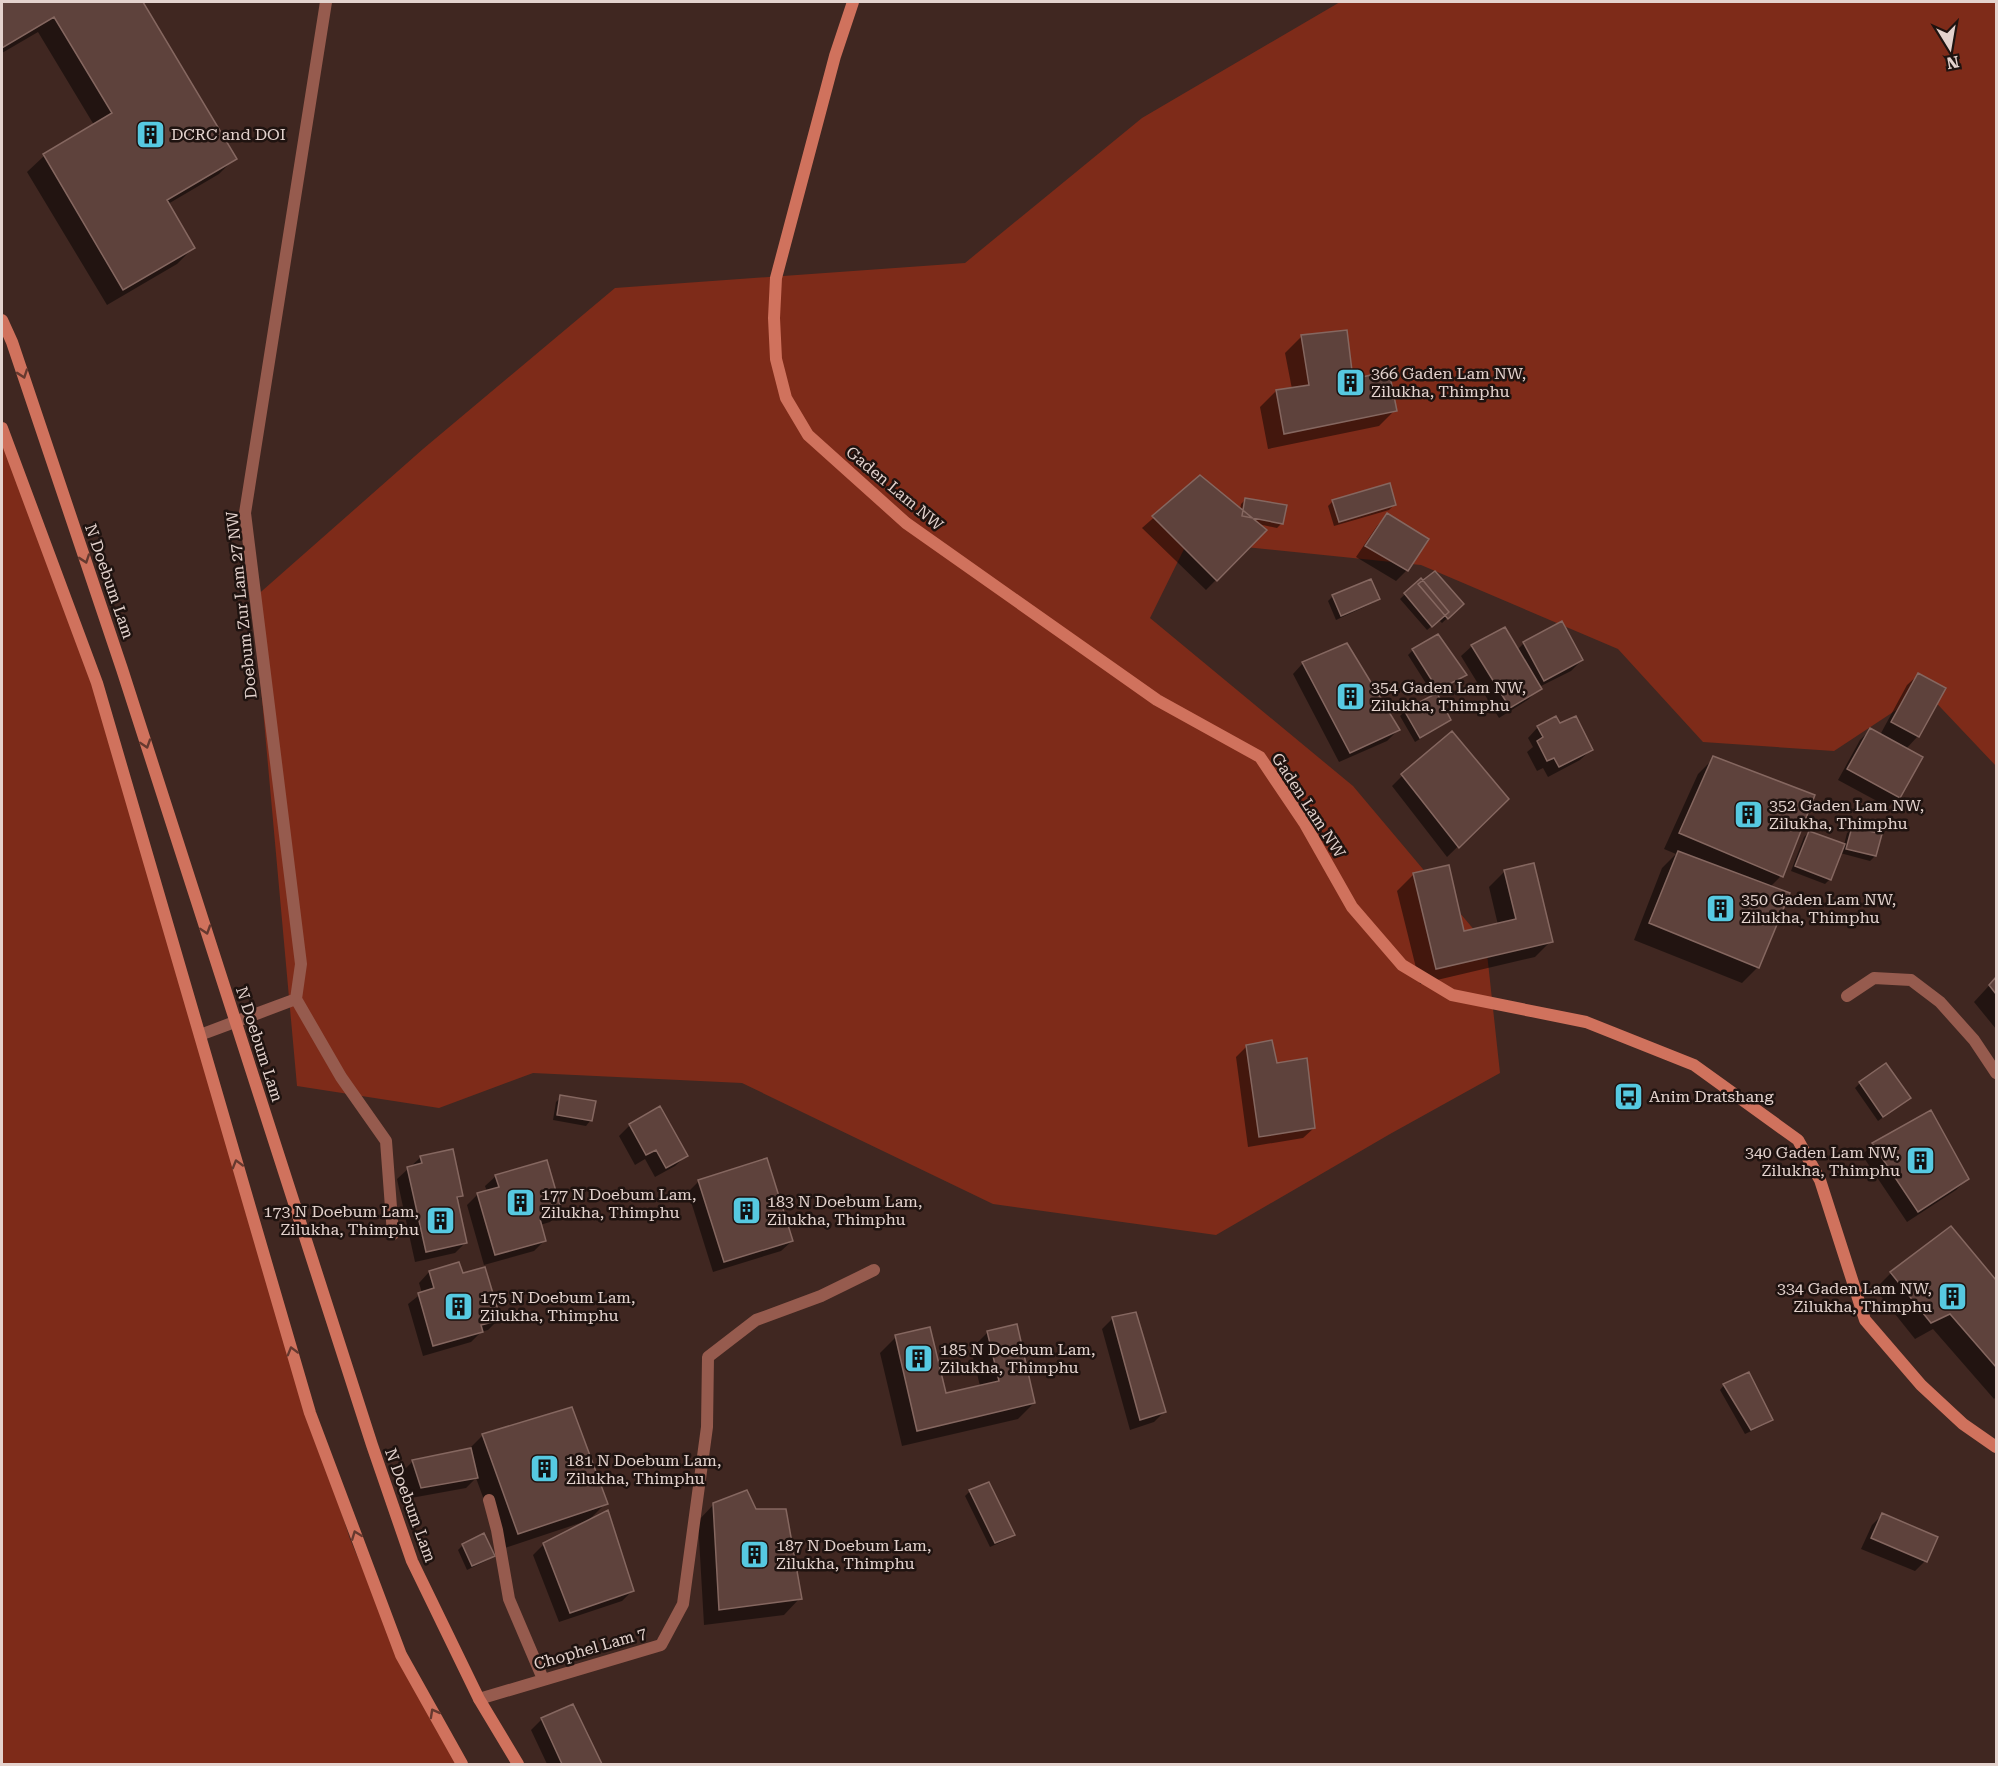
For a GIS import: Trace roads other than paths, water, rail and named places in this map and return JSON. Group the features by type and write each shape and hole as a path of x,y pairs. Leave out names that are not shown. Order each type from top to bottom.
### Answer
{"main road":[{"name":"Gaden Lam NW","path":"853,2 835,56 776,278 774,318 776,358 786,398 808,435 906,523 1157,700 1260,758 1305,824 1352,907 1402,965 1452,995 1586,1022 1694,1065 1798,1140 1820,1180 1865,1320 1921,1385 1963,1424 1996,1447"},
{"name":"N Doebum Lam","path":"2,320 16,353 118,658 372,1445 412,1561 479,1698 518,1764"},
{"path":"2,428 97,683 310,1413 401,1655 462,1764"}],"street":[{"name":"Doebum Zur Lam 27 NW","path":"296,999 301,964 244,513 326,2"},
{"path":"1847,996 1874,978 1911,980 1940,1002 1974,1040 1996,1073"},
{"path":"200,1035 296,999 340,1077 386,1141 393,1234"},
{"name":"Chophel Lam 7","path":"479,1698 661,1645 683,1604 707,1427 708,1357 756,1320 821,1296 874,1270"},
{"path":"489,1500 497,1530 509,1599 543,1679"}],"place":[{"name":"DCRC and DOI","path":"150,134"},
{"name":"366 Gaden Lam NW, Zilukha, Thimphu","path":"1350,382"},
{"name":"354 Gaden Lam NW, Zilukha, Thimphu","path":"1350,696"},
{"name":"352 Gaden Lam NW, Zilukha, Thimphu","path":"1748,814"},
{"name":"350 Gaden Lam NW, Zilukha, Thimphu","path":"1720,908"},
{"name":"Anim Dratshang","path":"1628,1096"},
{"name":"340 Gaden Lam NW, Zilukha, Thimphu","path":"1921,1161"},
{"name":"177 N Doebum Lam, Zilukha, Thimphu","path":"520,1203"},
{"name":"183 N Doebum Lam, Zilukha, Thimphu","path":"746,1210"},
{"name":"173 N Doebum Lam, Zilukha, Thimphu","path":"440,1220"},
{"name":"334 Gaden Lam NW, Zilukha, Thimphu","path":"1953,1297"},
{"name":"175 N Doebum Lam, Zilukha, Thimphu","path":"459,1306"},
{"name":"185 N Doebum Lam, Zilukha, Thimphu","path":"919,1358"},
{"name":"181 N Doebum Lam, Zilukha, Thimphu","path":"545,1469"},
{"name":"187 N Doebum Lam, Zilukha, Thimphu","path":"755,1554"}]}
